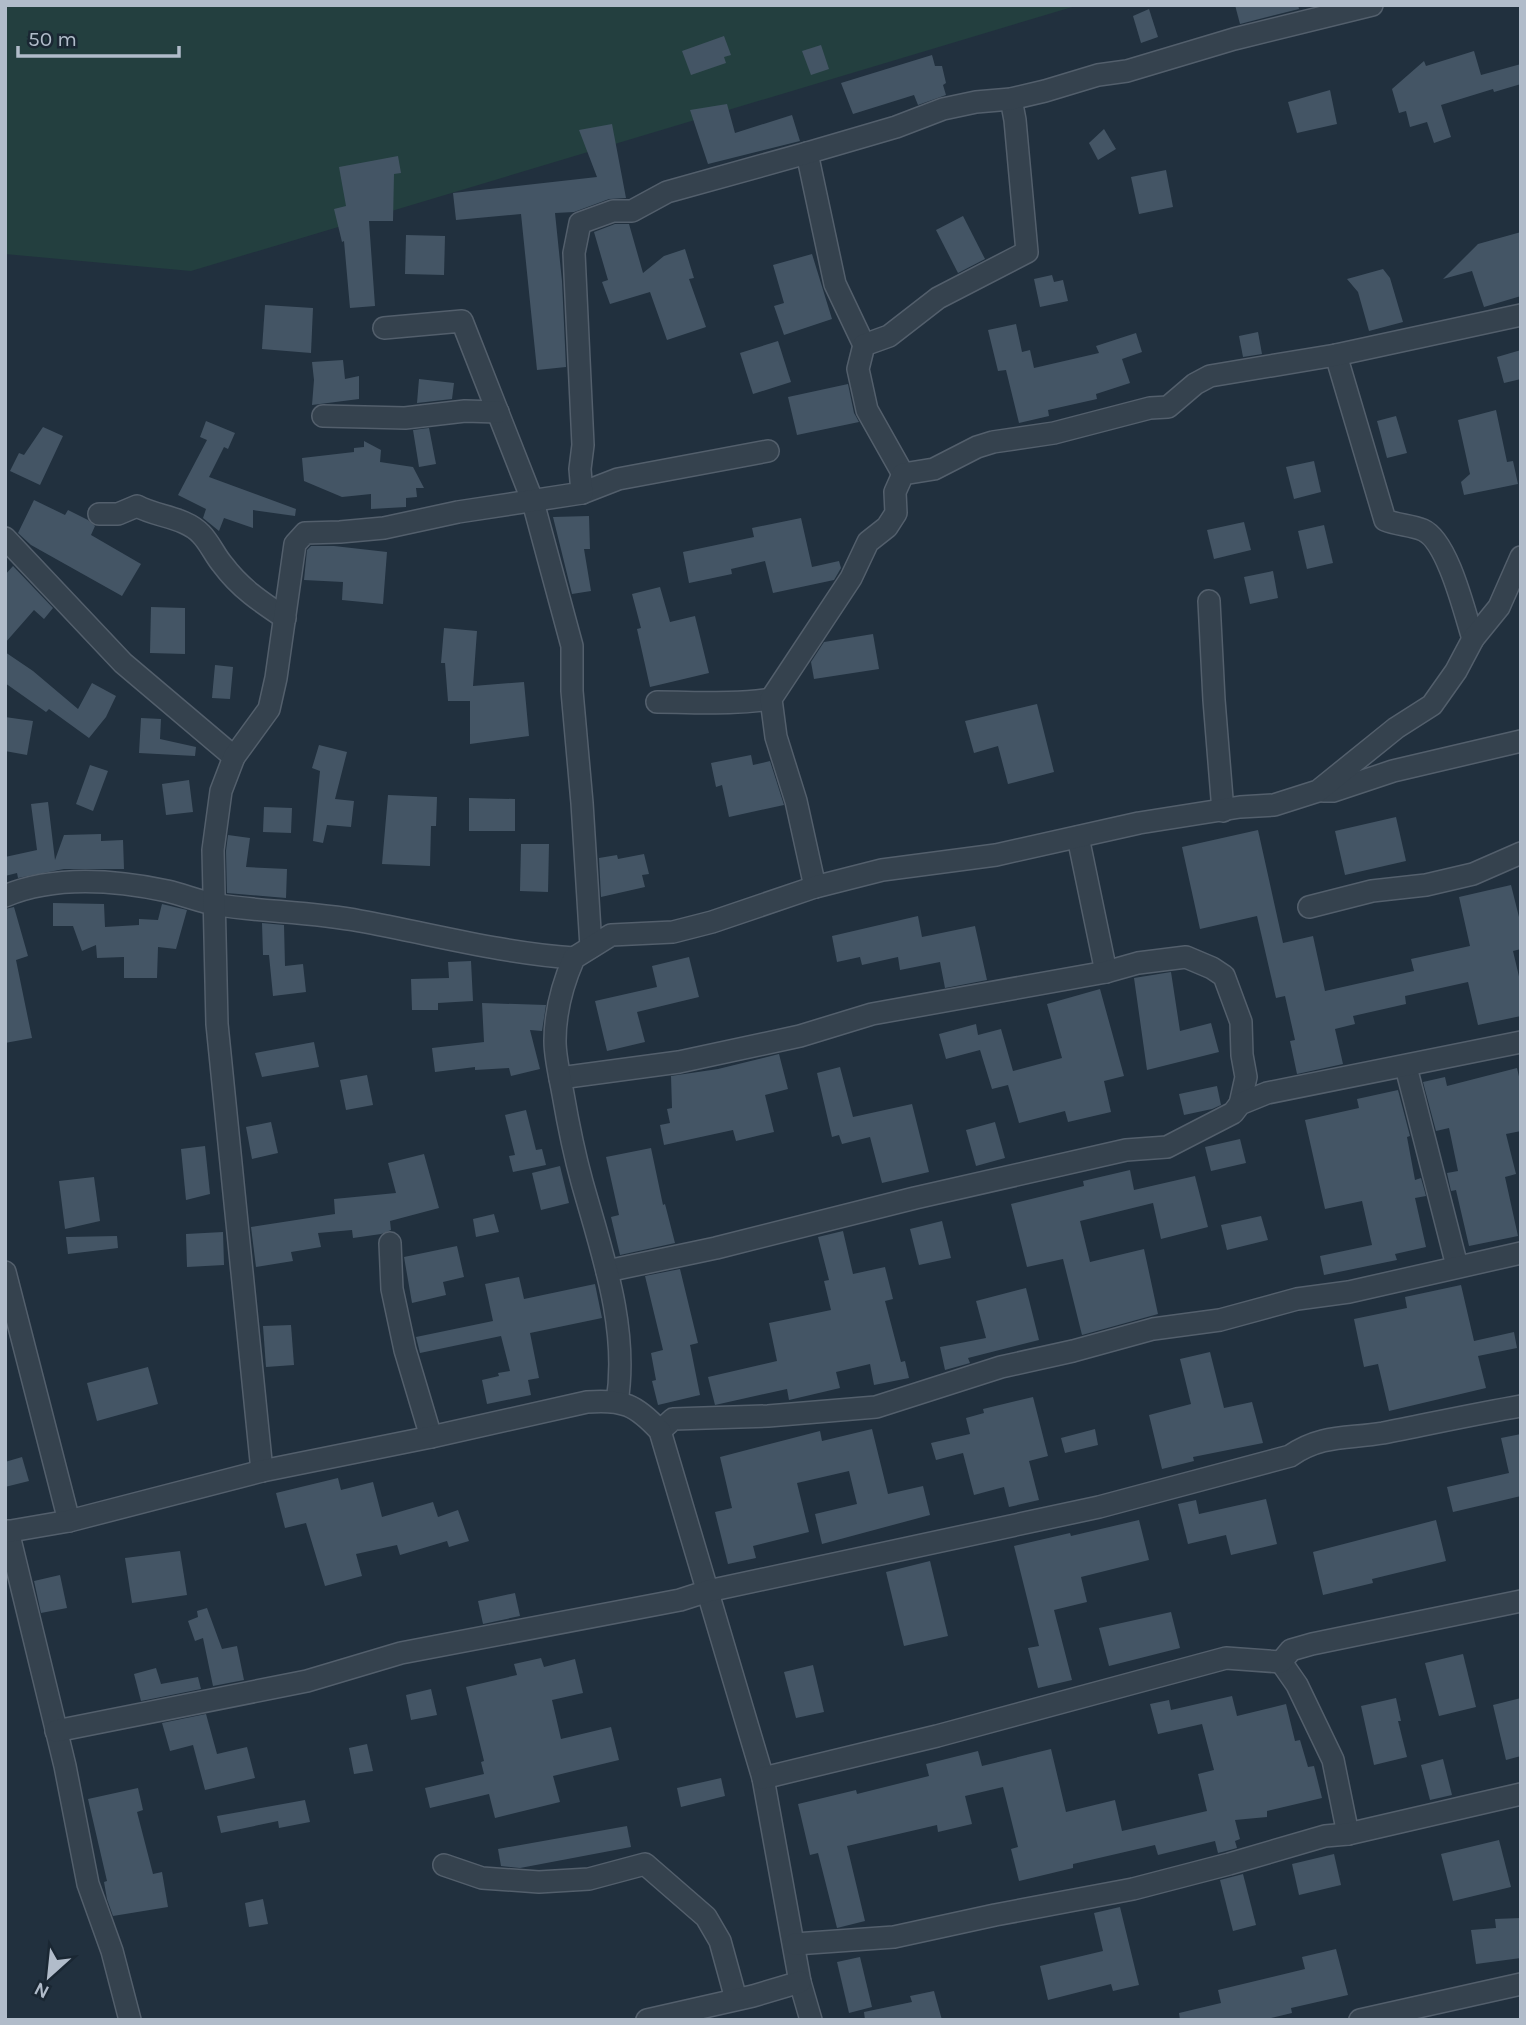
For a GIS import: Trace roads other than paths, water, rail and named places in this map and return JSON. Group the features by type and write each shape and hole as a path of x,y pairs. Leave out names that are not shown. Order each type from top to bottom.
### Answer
{"street":[{"path":"582,493 580,469 583,445 573,253 580,223 613,211 632,211 667,192 896,127 943,109 1010,99 1098,75 1127,71 1234,38 1372,5"},
{"path":"864,345 889,336 938,298 1027,252 1015,120 1010,99"},
{"path":"807,153 835,284 864,345 858,369 867,410 903,474"},
{"path":"903,474 934,469 977,447 993,442 1054,433 1150,408 1168,407 1195,384 1210,376 1336,355 1521,315"},
{"path":"384,328 462,321 533,502 572,646 572,691 583,817 582,953"},
{"path":"1336,355 1385,520 1424,530 1437,544 1454,576 1474,639"},
{"path":"323,416 405,418 465,411 498,412"},
{"path":"262,1471 217,1024 213,850 221,791 234,757 269,709 295,544 305,533 384,528 458,512 533,502 582,493 618,479 768,451"},
{"path":"815,887 796,800 776,737 771,699 845,587 869,542 887,527 896,513 895,492 903,474"},
{"path":"99,514 118,514 137,506 149,513 187,524 201,534 224,567 248,593 285,618"},
{"path":"5,538 123,663 234,757"},
{"path":"1318,791 1396,728 1432,705 1474,639 1499,607 1521,557"},
{"path":"1209,601 1223,811"},
{"path":"657,702 704,701 726,704 771,699"},
{"path":"617,1402 621,1379 621,1352 607,1271 575,1154 555,1042 568,971 582,953 611,935 673,932 712,922 815,887 882,870 996,855 1121,827 1240,807 1274,805 1318,791 1333,791 1393,771 1521,741"},
{"path":"1078,836 1106,972"},
{"path":"1309,907 1372,891 1426,885 1473,874 1521,853"},
{"path":"5,896 40,885 66,881 89,882 162,890 213,904 258,911 295,912 359,921 536,955 582,953"},
{"path":"560,1078 679,1062 800,1036 873,1014 1106,972 1138,963 1186,957 1224,976 1241,1022 1246,1077 1240,1104 1233,1113 1167,1147 1126,1150 915,1198 716,1248 607,1271"},
{"path":"1240,1104 1267,1093 1521,1042"},
{"path":"1406,1067 1457,1266"},
{"path":"390,1243 392,1289 405,1350 431,1437"},
{"path":"660,1431 673,1419 780,1415 876,1407 1001,1367 1153,1329 1220,1320 1297,1299 1349,1292 1521,1253"},
{"path":"5,1272 69,1521"},
{"path":"130,2020 112,1951 88,1884 56,1731 7,1532 69,1521 262,1471 587,1402 617,1402 641,1411 660,1431 763,1778 800,1982 811,2020"},
{"path":"56,1731 307,1681 401,1653 680,1600 708,1591 1099,1507 1290,1456 1304,1446 1331,1437 1378,1433 1521,1406"},
{"path":"1281,1662 1291,1650 1312,1644 1521,1601"},
{"path":"763,1778 937,1736 1226,1658 1281,1662"},
{"path":"1281,1662 1297,1685 1333,1760 1348,1833"},
{"path":"795,1944 894,1937 995,1914 1133,1889 1325,1836 1521,1794"},
{"path":"444,1865 482,1878 539,1882 589,1879 645,1864 706,1917 720,1941 736,1999"},
{"path":"647,2020 800,1982"},
{"path":"1360,2020 1521,1984"}]}
